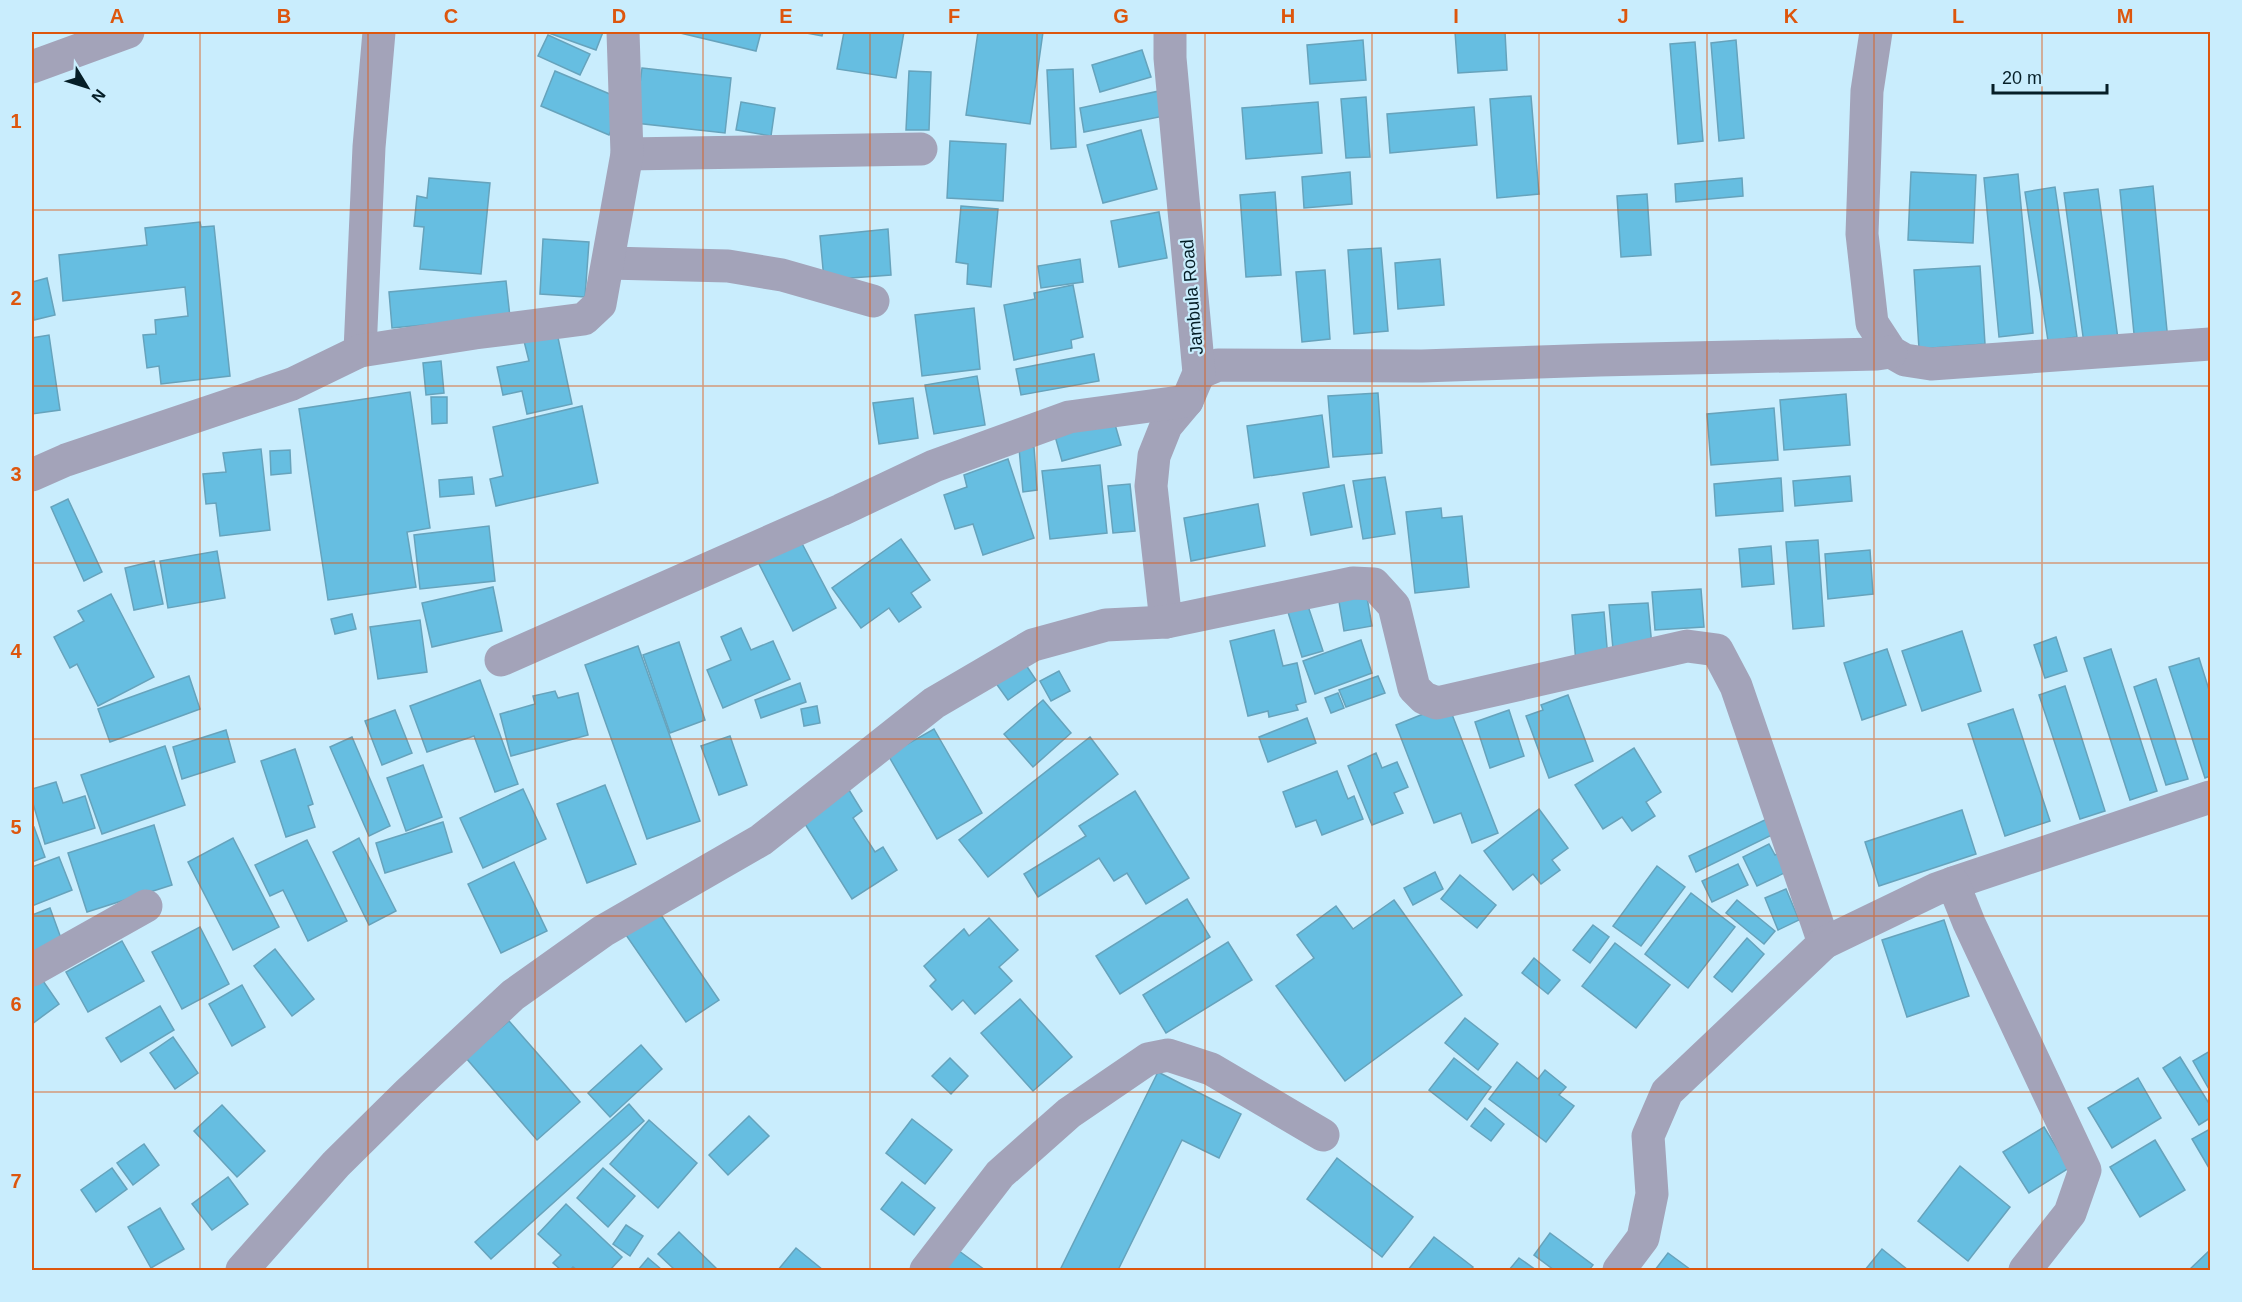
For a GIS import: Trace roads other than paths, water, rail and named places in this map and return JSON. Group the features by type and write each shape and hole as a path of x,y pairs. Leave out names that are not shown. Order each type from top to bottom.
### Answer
{"street":[{"path":"32,67 128,32"},
{"path":"360,351 369,147 379,32"},
{"path":"32,475 66,460 292,384 360,351 584,319 600,304 627,154 623,32"},
{"name":"Jambula Road","path":"1170,32 1193,387"},
{"path":"1876,32 1867,91 1862,234 1872,323 1891,352 1905,360 1931,364 2211,344"},
{"path":"627,154 921,149"},
{"path":"609,263 728,266 782,275 873,301"},
{"path":"1166,622 1151,486 1154,456 1166,426 1193,387 1218,365 1422,366 1891,352"},
{"path":"501,660 841,510 934,466 1070,417 1193,387"},
{"path":"242,1270 344,1156 496,1011 531,982 603,932 761,840 934,703 1033,645 1106,625 1166,622 1353,583 1374,584 1394,606 1414,688 1424,698 1437,703 1687,646 1717,650 1736,686 1824,943"},
{"path":"1619,1270 1643,1238 1652,1194 1648,1136 1667,1092 1824,943 1936,889 2211,797"},
{"path":"1953,883 1969,924 2085,1170 2070,1213 2025,1270"},
{"path":"32,970 146,906"},
{"path":"926,1270 1000,1174 1069,1113 1148,1059 1168,1055 1210,1068 1323,1135"}]}
